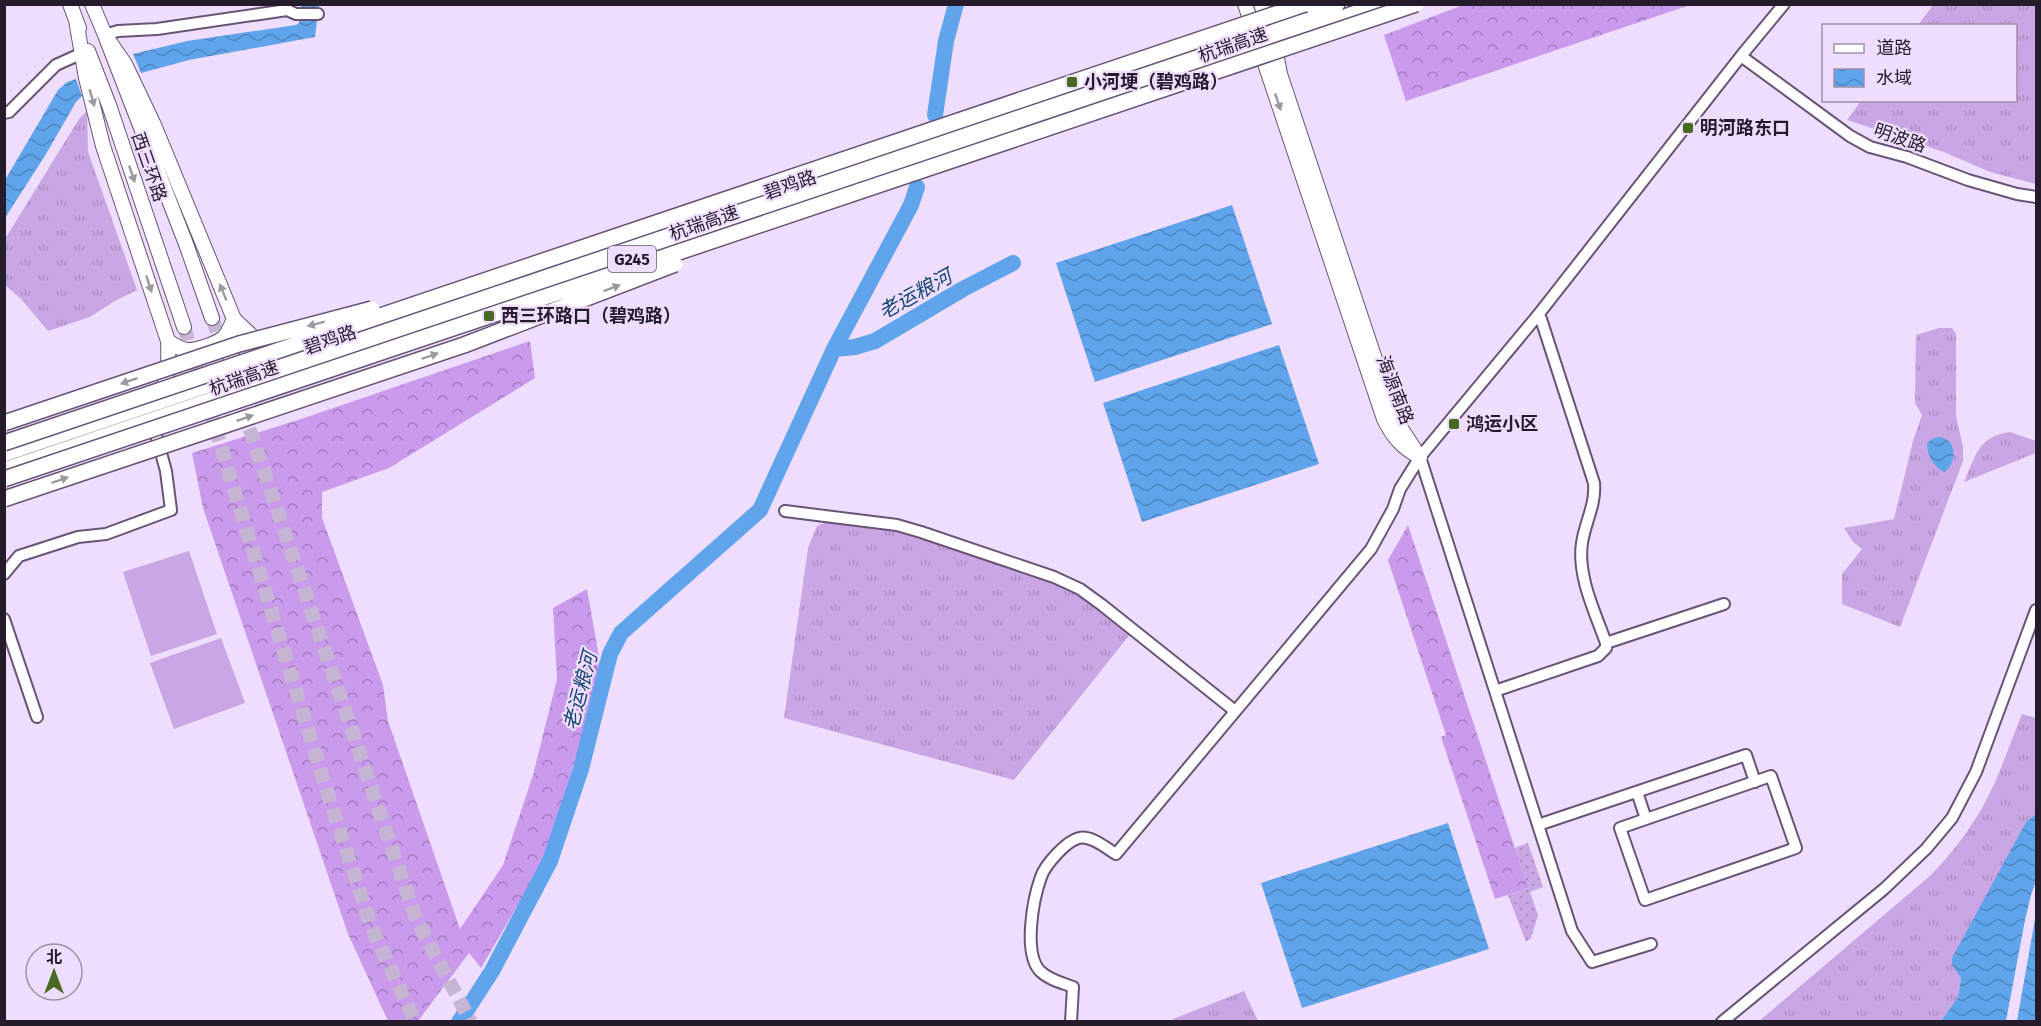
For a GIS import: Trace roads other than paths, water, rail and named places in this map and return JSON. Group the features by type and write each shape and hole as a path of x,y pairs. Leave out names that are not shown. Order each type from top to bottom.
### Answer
{"highway":[{"name":"杭瑞高速","path":"4,443 1305,4"},
{"name":"碧鸡路","path":"4,470 223,397 1264,37 1336,4"},
{"name":"碧鸡路","path":"4,454 293,356 1264,37 1383,4"},
{"name":"杭瑞高速","path":"4,479 1416,4"},
{"path":"4,499 464,345 901,178"},
{"path":"4,423 239,344 514,271"}],"main road":[{"path":"70,4 85,52 86,78 103,146 168,341 179,359 192,373 223,397 234,340 234,319 154,125 125,64 105,35 92,4"},
{"name":"海源南路","path":"1245,4 1264,37"},
{"name":"海源南路","path":"1261,4 1264,37 1384,419 1392,436 1404,449 1420,457"},
{"name":"西三环路","path":"105,35 186,244 212,318"},
{"name":"西三环路","path":"85,52 109,105 184,327"},
{"path":"168,341 177,348 186,350 205,345 223,338 234,319"},
{"path":"234,319 261,341 293,356"},
{"path":"157,402 166,383 169,361 168,341"}],"street":[{"path":"1071,1022 1073,987 1039,971 1031,948 1031,920 1041,875 1050,861 1078,838 1088,837 1116,854 1371,549 1393,509 1400,489 1420,457 1538,315 1784,4"},
{"path":"105,35 118,31 157,29 289,10 318,14"},
{"path":"4,113 9,112 56,65 85,52"},
{"name":"明波路","path":"1741,56 1850,136 1870,147 1907,157 1968,180 2017,194 2037,197"},
{"path":"1495,691 1598,656 1603,652 1606,644 1581,564 1582,541 1595,495 1594,483 1538,315"},
{"path":"4,574 19,556 78,537 106,534 171,510 166,471 152,421"},
{"path":"1420,457 1572,931 1592,962 1651,944"},
{"path":"785,511 897,525 1054,576 1080,589 1095,600 1235,711"},
{"path":"1606,644 1724,604"},
{"path":"1722,1022 1884,889 1926,849 1952,818 1976,772 2037,610"},
{"path":"4,619 37,717"},
{"path":"1538,825 1746,755 1755,782"},
{"path":"1771,776 1796,848 1645,900 1620,828 1646,819 1771,776"},
{"path":"1637,792 1646,819"}],"water":[{"path":"301,5 319,5 315,37 189,60 141,73 133,54 187,41 296,25 299,23"},
{"path":"76,79 82,96 76,102 5,218 5,180 58,90 67,82"},
{"path":"1232,205 1272,324 1095,382 1056,263"},
{"path":"1279,345 1319,464 1142,522 1103,403"},
{"path":"1939,437 1949,442 1954,452 1952,463 1944,472 1929,456 1927,447 1927,443"},
{"path":"2036,814 2036,881 2025,920 2006,1021 1941,1021 1958,997 1961,978 1952,965 1952,958 2026,822"},
{"path":"1448,823 1489,949 1302,1008 1261,883"},
{"path":"2036,913 2036,1021 2017,1021 2035,919"}],"waterway":[{"name":"老运粮河","path":"935,115 946,41 956,4"},
{"name":"老运粮河","path":"459,1022 492,971 550,861 581,769 610,654 621,633 760,510 834,349 911,205 917,187"},
{"name":"老运粮河","path":"834,349 855,347 875,341 963,289 1013,263"}],"tunnel":[{"path":"212,318 224,351"},
{"path":"184,327 325,785 371,926 415,1022"},
{"path":"236,389 416,919 471,1022"}],"place":[{"name":"小河埂（碧鸡路）","path":"1072,82"},
{"name":"明河路东口","path":"1688,128"},
{"name":"西三环路口（碧鸡路）","path":"489,316"},
{"name":"鸿运小区","path":"1454,424"}]}
